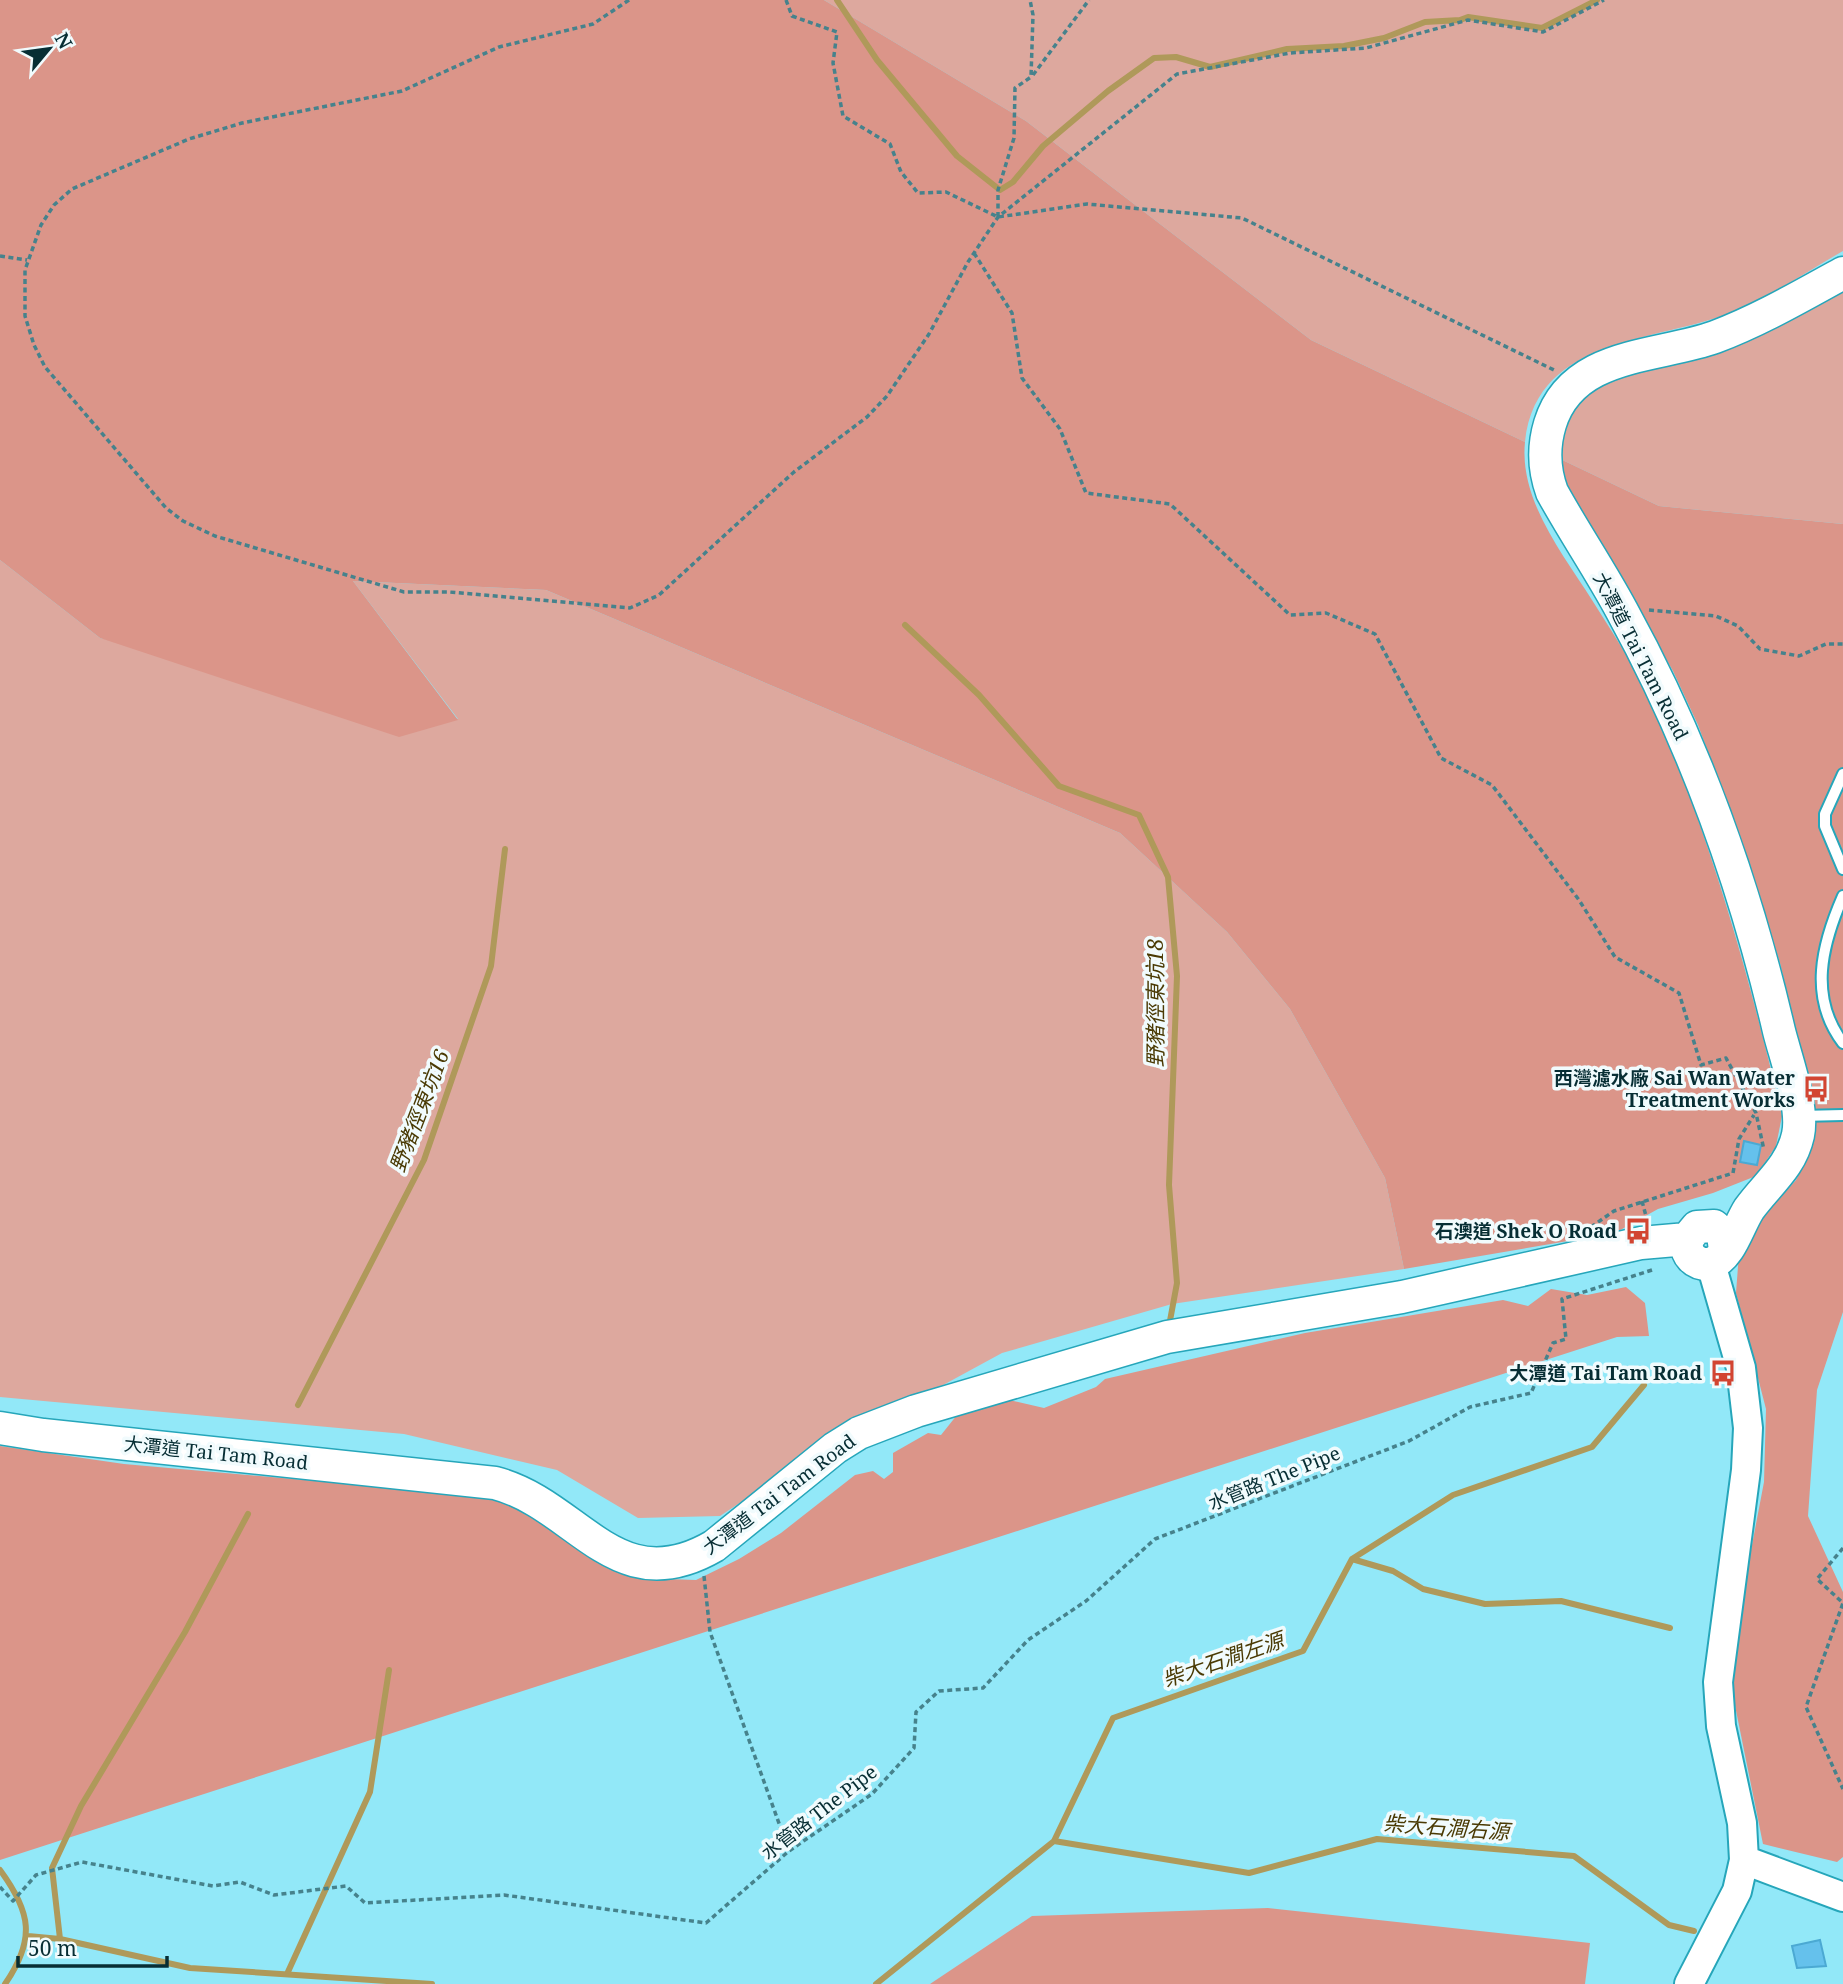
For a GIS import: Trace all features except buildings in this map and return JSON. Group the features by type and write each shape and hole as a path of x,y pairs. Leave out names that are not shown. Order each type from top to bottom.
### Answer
{"main road":[{"name":"大潭道 Tai Tam Road","path":"1718,1257 1749,1209 1783,1170 1797,1135 1798,1116 1764,968 1734,870 1680,730 1622,611 1563,511 1546,473 1545,454 1555,410 1571,388 1589,373 1611,363 1689,345 1737,329 1843,272"},
{"name":"大潭道 Tai Tam Road","path":"0,1428 43,1436 482,1480 519,1491 612,1552 635,1562 666,1565 701,1553 731,1534 835,1448 859,1433 916,1411 1167,1337 1402,1297 1698,1232 1730,1213 1749,1209"},
{"path":"1698,1232 1723,1234 1718,1257"}],"street":[{"path":"1689,1984 1733,1898 1744,1860 1742,1823 1721,1726 1718,1682 1746,1470 1747,1417 1741,1368 1718,1257"},
{"path":"1744,1860 1843,1897"}],"lane":[{"path":"1843,774 1825,814 1825,826 1843,869"},
{"path":"1843,896 1822,952 1822,985 1833,1030 1843,1043"},
{"path":"1798,1116 1843,1115"}],"path":[{"path":"629,0 593,24 499,47 402,91 242,123 189,139 105,172 72,189 54,205 35,236 27,260 23,307 38,356 59,388 166,508 192,526 215,536 412,593 449,592 633,608 647,603 794,472 880,404 929,334 974,253 998,218 1177,74 1290,53 1366,48 1468,20 1543,32 1604,0"},
{"path":"786,0 792,16 837,32 833,63 843,116 890,144 901,172 918,193 947,192 998,218 1087,204 1242,218 1555,370 1571,388"},
{"path":"1030,0 1033,15 1031,77"},
{"path":"998,218 999,188 1014,138 1015,88 1031,77 1089,0"},
{"path":"974,253 1012,313 1022,378 1060,429 1086,493 1170,504 1290,615 1326,613 1375,634 1441,758 1492,785 1579,900 1615,957 1679,993 1701,1065 1726,1058 1756,1113 1740,1139 1733,1173 1614,1211"},
{"path":"1,256 27,260"},
{"path":"1622,611 1659,610 1716,616 1738,626 1760,649 1799,656 1826,644 1843,644"},
{"path":"1642,1201 1644,1208"},
{"name":"水管路 The Pipe","path":"0,1887 13,1901 36,1875 82,1861 213,1886 240,1882 274,1895 346,1886 365,1903 504,1895 706,1923 789,1851 880,1785 914,1748 916,1712 939,1691 983,1688 1028,1640 1086,1601 1155,1539 1409,1441 1470,1407 1531,1393 1553,1343 1566,1339 1562,1298 1661,1267"},
{"path":"1843,1548 1817,1579 1843,1603 1806,1707 1843,1789"},
{"path":"701,1553 710,1632 789,1851"}],"shaded area":[{"path":"0,0 824,0 1026,121 1311,340 1525,442 1529,485 1545,526 1612,632 1651,701 1705,839 1752,996 1782,1116 1776,1146 1756,1176 1713,1193 1658,1209 1615,1233 1404,1269 1385,1178 1290,1009 1227,932 1120,833 546,590 353,581 458,720 399,737 100,638 0,560"},
{"path":"824,0 1843,0 1843,251 1745,307 1713,319 1610,347 1579,360 1553,379 1535,406 1525,442 1311,340 1026,121"},
{"path":"1843,289 1843,524 1659,506 1556,457 1565,419 1573,405 1593,388 1626,374 1697,359 1731,348 1780,325"},
{"path":"1556,457 1659,506 1843,524 1843,1312 1817,1390 1808,1516 1843,1592 1843,1857 1837,1862 1763,1844 1728,1671 1764,1482 1766,1409 1736,1293 1741,1227 1780,1198 1796,1180 1807,1159 1816,1113 1780,963 1738,833 1698,725 1673,671 1560,478"},
{"path":"0,560 100,638 458,719 353,581 546,590 1120,833 1227,932 1290,1009 1385,1178 1404,1269 1172,1304 1002,1353 798,1464 720,1516 638,1518 557,1470 404,1434 0,1397"},
{"path":"1626,1287 1645,1303 1649,1336 1617,1337 0,1860 0,1446 124,1464 496,1497 531,1510 610,1565 667,1579 696,1580 739,1559 781,1533 855,1475 873,1471 884,1479 893,1472 893,1453 928,1433 941,1435 957,1415 1009,1400 1044,1408 1096,1387 1105,1379 1305,1333 1503,1300 1528,1306 1551,1289 1587,1295"},
{"path":"1268,1908 1590,1943 1585,1984 930,1984 1032,1916"}],"waterway":[{"path":"837,0 877,60 957,156 1000,190 1013,182 1043,146 1108,91 1154,58 1176,57 1210,67 1287,49 1344,46 1384,38 1425,22 1468,17 1542,28 1597,0"},
{"name":"野豬徑東坑18","path":"905,625 979,695 1059,786 1139,815 1168,877 1177,976 1169,1185 1177,1283 1169,1326"},
{"name":"野豬徑東坑16","path":"298,1405 424,1160 491,966 505,849"},
{"name":"柴大石澗左源","path":"876,1984 1054,1841 1113,1718 1303,1651 1352,1559 1453,1495 1592,1447 1644,1385"},
{"path":"60,1939 52,1868 81,1806 185,1632 248,1514"},
{"path":"1352,1559 1393,1571 1423,1589 1485,1604 1561,1601 1670,1628"},
{"path":"287,1974 370,1792 389,1670"},
{"name":"柴大石澗右源","path":"1054,1841 1249,1873 1377,1839 1574,1856 1669,1925 1694,1931"},
{"path":"0,1870 18,1899 26,1926 22,1953 5,1984"},
{"path":"28,1936 60,1939 190,1968 432,1984"}],"place":[{"name":"西灣濾水廠 Sai Wan Water Treatment Works","path":"1816,1089"},
{"name":"石澳道 Shek O Road","path":"1638,1231"},
{"name":"大潭道 Tai Tam Road","path":"1723,1373"}]}
